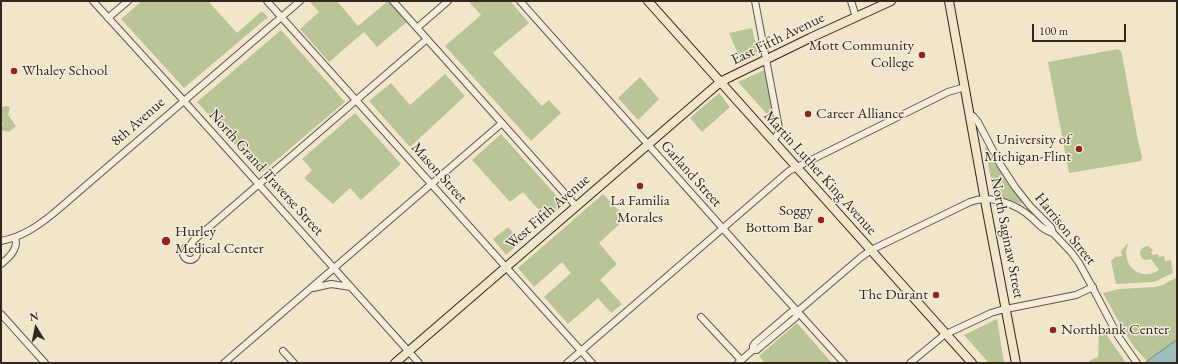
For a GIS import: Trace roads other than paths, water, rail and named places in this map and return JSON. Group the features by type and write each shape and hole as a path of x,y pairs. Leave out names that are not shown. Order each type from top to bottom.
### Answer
{"main road":[{"name":"Martin Luther King Avenue","path":"648,1 972,363"},
{"name":"East Fifth Avenue","path":"721,82 891,1"},
{"name":"North Saginaw Street","path":"949,1 1016,363"},
{"name":"West Fifth Avenue","path":"395,363 721,82"}],"street":[{"name":"North Grand Traverse Street","path":"93,1 419,363"},
{"path":"108,18 128,1"},
{"name":"Mason Street","path":"267,1 592,363"},
{"name":"8th Avenue","path":"1,240 15,237 30,230 52,214 300,1"},
{"path":"393,1 576,206"},
{"path":"417,28 448,1"},
{"name":"Garland Street","path":"520,1 844,363"},
{"path":"755,1 779,130 777,136 773,140"},
{"path":"850,1 856,17"},
{"path":"190,246 193,241 427,39"},
{"path":"567,363 786,173 948,92 965,87"},
{"name":"Harrison Street","path":"970,115 973,116 978,122 997,160 1009,179 1025,200 1051,227 1053,233 1072,254 1093,287 1118,336 1137,363"},
{"path":"224,363 502,123"},
{"path":"701,317 739,362 753,350 758,350 796,317 798,311 871,250 970,202 977,200 998,201 1014,206 1024,212 1046,231 1053,233"},
{"path":"1,264 8,258 14,249 16,242 15,237"},
{"path":"312,288 331,284 351,287"},
{"path":"910,363 946,334 992,313 1076,295 1093,287"},
{"path":"1,314 46,363"},
{"path":"283,351 294,363"}],"water":[{"path":"1177,340 1177,363 1145,363 1147,361"}],"place":[{"name":"Mott Community College","path":"922,55"},
{"name":"Whaley School","path":"14,71"},
{"name":"Career Alliance","path":"808,114"},
{"name":"University of Michigan-Flint","path":"1079,149"},
{"name":"La Familia Morales","path":"640,186"},
{"name":"Soggy Bottom Bar","path":"821,220"},
{"name":"Hurley Medical Center","path":"166,241"},
{"name":"The Durant","path":"936,295"},
{"name":"Northbank Center","path":"1053,330"}]}
